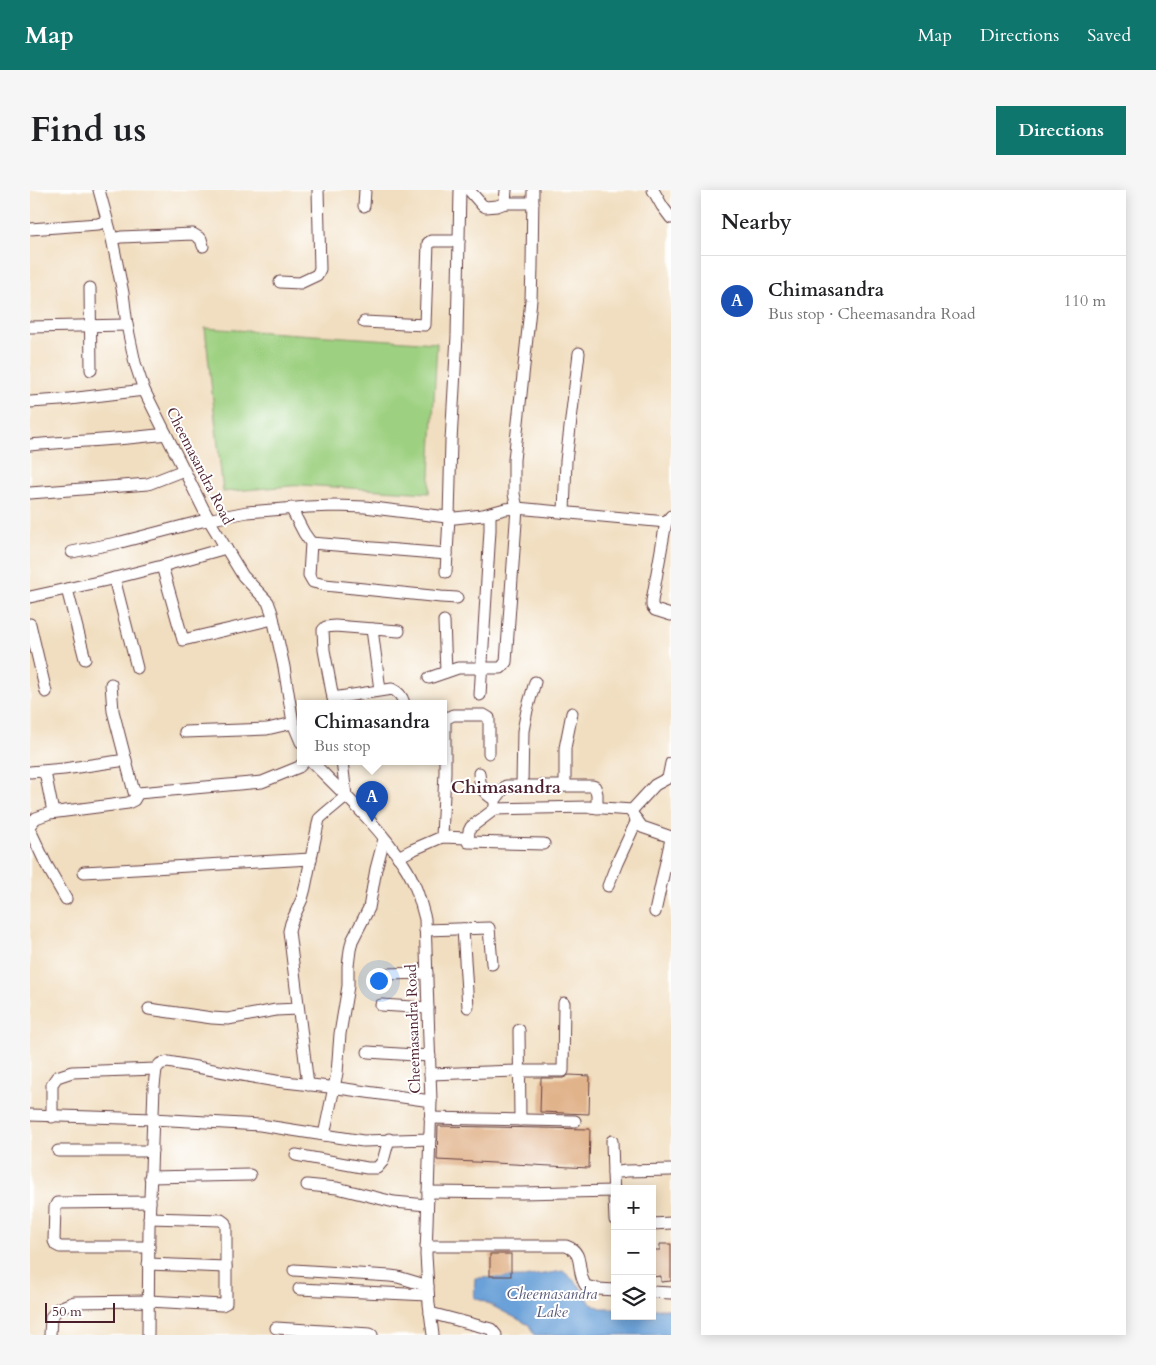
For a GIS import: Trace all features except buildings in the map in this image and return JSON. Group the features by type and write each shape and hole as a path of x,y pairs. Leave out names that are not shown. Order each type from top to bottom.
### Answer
{"street":[{"name":"Cheemasandra Road","path":"99,190 112,239 135,363 144,390 209,520 243,576 268,602 284,667 293,723 297,732"},
{"path":"280,282 300,283 317,275 320,269 318,190"},
{"path":"364,206 365,190"},
{"path":"446,572 450,517 450,449 457,336 460,190"},
{"path":"469,190 486,207 505,203 533,203"},
{"path":"505,203 506,190"},
{"path":"429,678 458,668 501,668 506,662 517,508 514,494 514,460 530,300 533,190"},
{"path":"653,190 671,218"},
{"path":"30,229 98,224 107,221"},
{"path":"112,239 193,234 201,239 203,246"},
{"path":"364,322 425,325 428,243 431,240 460,240"},
{"path":"90,288 91,370"},
{"path":"30,327 128,325"},
{"path":"564,512 566,461 579,353"},
{"path":"30,402 144,390"},
{"path":"30,445 166,434"},
{"path":"30,493 148,484 184,470"},
{"path":"72,552 247,512 317,506 365,507 465,518 517,508 668,519 652,606 655,610 671,615"},
{"path":"291,508 311,543 310,575 313,582 324,586 458,598"},
{"path":"480,695 490,513"},
{"path":"311,543 447,554"},
{"path":"30,597 162,566 226,548"},
{"path":"162,566 183,640 273,619"},
{"path":"114,578 137,668"},
{"path":"67,589 85,659"},
{"path":"444,621 446,672"},
{"path":"30,624 46,692"},
{"path":"333,700 324,650 323,630 326,627 335,626 399,631"},
{"path":"372,629 380,690"},
{"path":"522,785 523,731 535,682"},
{"path":"111,684 114,711 131,787 138,794 262,782 301,765"},
{"path":"337,700 392,689 403,700"},
{"path":"565,786 565,748 572,713"},
{"path":"447,718 453,715 484,715 489,718 489,753"},
{"path":"185,732 267,729 293,723"},
{"path":"35,772 126,760"},
{"path":"608,886 635,815 655,785 668,778 671,763"},
{"name":"Cheemasandra Road","path":"316,765 372,822 405,865 418,892 424,919 431,1101 426,1246 428,1291 433,1335"},
{"path":"308,1085 289,931 302,899 319,820 346,796 342,765"},
{"path":"442,837 444,765"},
{"path":"35,772 45,774 53,812"},
{"path":"479,773 480,785 495,804 597,808 635,815 642,827 671,838 654,912"},
{"path":"544,844 468,842 468,838 470,827 495,804 506,786 592,786 595,787 597,794 597,808"},
{"path":"30,826 36,818 46,814 128,803 134,800 138,794"},
{"path":"30,830 46,864 66,899"},
{"path":"398,857 442,837 468,838"},
{"path":"324,1135 335,1088 340,1034 348,986 350,950 369,908 384,838"},
{"path":"84,872 311,859"},
{"path":"425,930 489,928 492,964"},
{"path":"463,929 468,1007"},
{"path":"385,974 427,973"},
{"path":"430,1074 563,1071 564,1003"},
{"path":"380,1005 428,1008"},
{"path":"149,1009 228,1019 276,1010 298,1009"},
{"path":"519,1030 520,1120"},
{"path":"368,1052 430,1056"},
{"path":"148,1335 150,1177 156,1069 160,1064 168,1062 276,1082 431,1101"},
{"path":"52,1117 52,1084 57,1077 72,1072 156,1069"},
{"path":"30,1116 153,1119 260,1125 363,1141 430,1139"},
{"path":"430,1118 575,1121"},
{"path":"296,1155 367,1168 377,1168 383,1161 389,1139"},
{"path":"612,1141 614,1185"},
{"path":"58,1151 152,1151"},
{"path":"613,1173 671,1170"},
{"path":"150,1177 250,1176"},
{"path":"307,1185 337,1188 394,1202 428,1205"},
{"path":"428,1192 529,1193 611,1191"},
{"path":"149,1247 60,1247 54,1241 54,1216 55,1207 58,1204 150,1202"},
{"path":"50,1335 51,1317 59,1308 74,1302 148,1301 222,1305 226,1303 225,1223 221,1220 149,1218"},
{"path":"656,1224 671,1223"},
{"path":"426,1246 568,1247 574,1250 579,1259 581,1275 586,1286 611,1290"},
{"path":"148,1264 226,1267"},
{"path":"294,1270 398,1277 428,1291"},
{"path":"300,1289 428,1291"},
{"path":"656,1292 671,1293"},
{"path":"430,1313 491,1329 496,1335"},
{"path":"276,1328 372,1335"}],"green space":[{"path":"205,328 437,343 429,493 302,485 223,492"}],"water":[{"name":"Cheemasandra Lake","path":"563,1271 579,1285 591,1304 601,1308 611,1308 611,1320 656,1320 656,1309 671,1309 671,1335 534,1335 529,1325 474,1298 475,1278 524,1277"}],"place":[{"name":"Chimasandra","path":"372,822"}],"district":[{"name":"Chimasandra","path":"506,787"}]}
